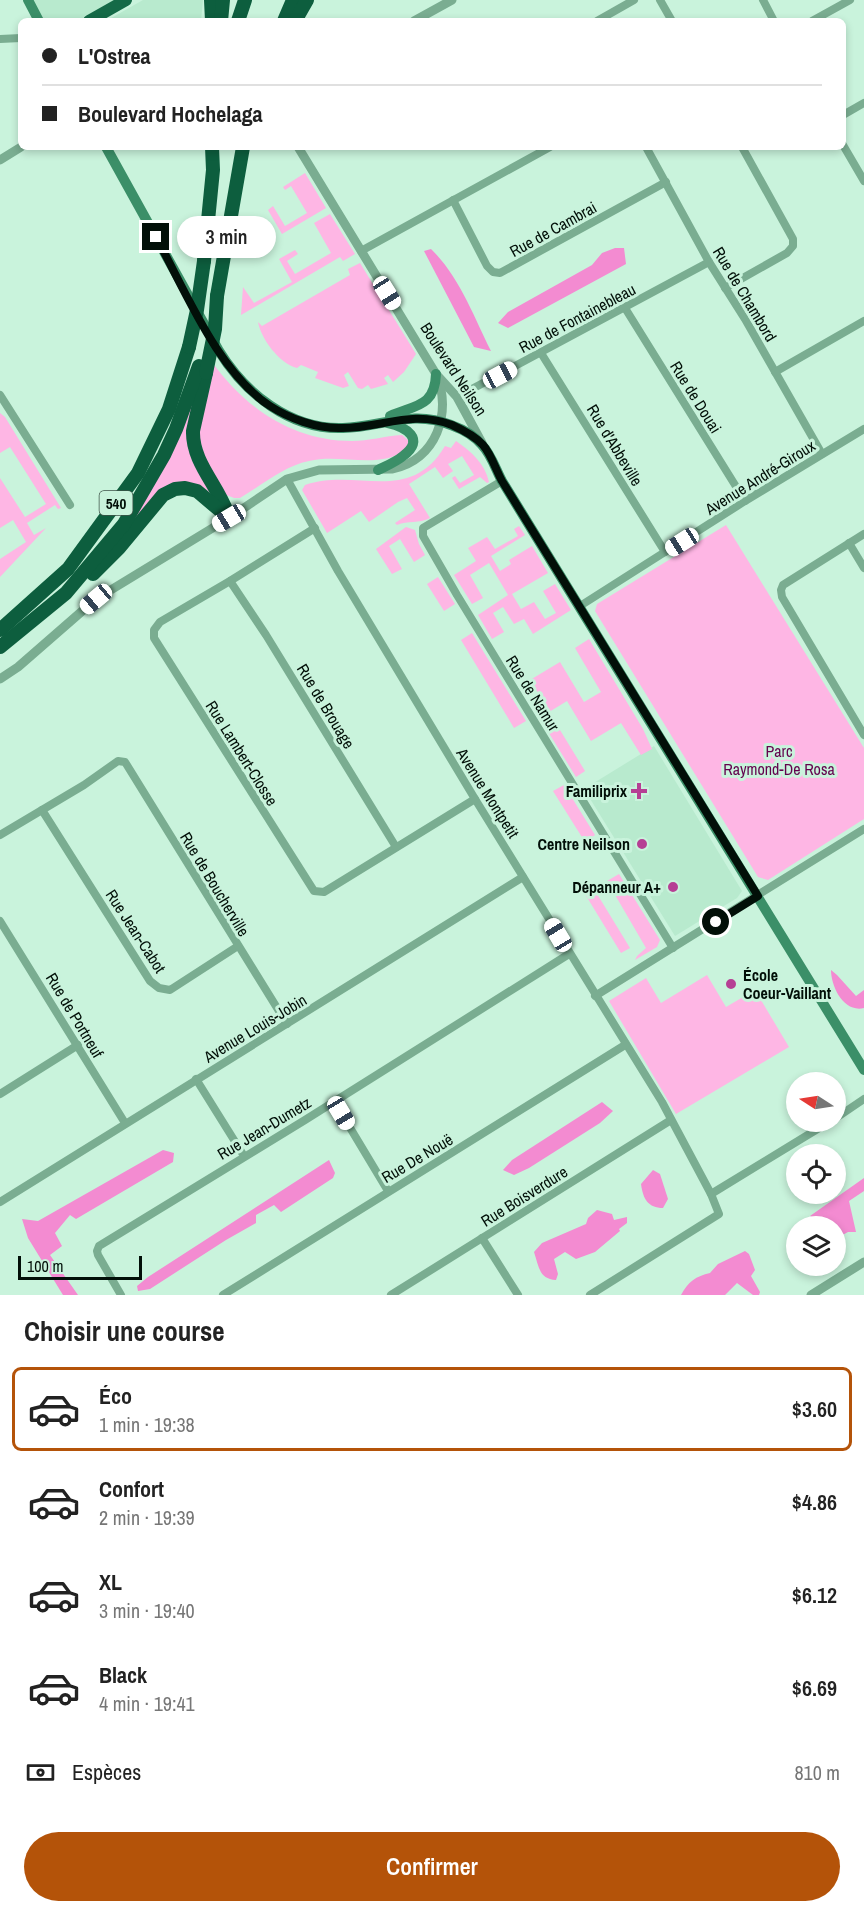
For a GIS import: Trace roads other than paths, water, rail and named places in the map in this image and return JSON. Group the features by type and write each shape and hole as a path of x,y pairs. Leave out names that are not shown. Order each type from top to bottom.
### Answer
{"highway":[{"path":"94,18 126,0"},
{"path":"211,0 214,18"},
{"path":"214,18 217,0"},
{"path":"221,18 223,0"},
{"path":"239,18 245,0"},
{"path":"278,18 284,0"},
{"path":"285,18 293,0"},
{"path":"297,18 307,0"},
{"name":"540","path":"0,630 68,569 138,473 168,409 189,347 197,310 204,261 214,150"},
{"name":"540","path":"0,647 66,593 124,524 168,446 202,370 244,150"},
{"path":"202,370 193,440 200,461 225,503 229,518"},
{"path":"0,653 65,602 119,548 163,495 175,489 185,488 197,491 229,518"}],"main road":[{"path":"28,0 37,18"},
{"path":"108,150 219,351 245,386 273,408 308,423 341,428 387,422 409,431 413,438 412,447 401,458 378,470"},
{"path":"373,424 423,403 432,395 436,386 436,374"},
{"path":"373,424 412,418 439,420 463,430 483,445"},
{"name":"Boulevard Neilson","path":"483,445 502,481 864,1070"}],"street":[{"path":"419,18 452,0"},
{"path":"602,18 634,0"},
{"path":"660,0 670,18"},
{"path":"763,0 772,18"},
{"path":"817,18 850,0"},
{"path":"0,39 18,38"},
{"path":"846,113 864,104"},
{"path":"0,160 18,149"},
{"name":"Boulevard Neilson","path":"300,150 436,374 457,397 483,445"},
{"path":"361,251 545,150"},
{"name":"Rue de Chambord","path":"648,150 709,262 822,454"},
{"path":"725,288 787,253 793,246 793,238 744,150"},
{"path":"846,150 864,182"},
{"name":"Rue de Cambrai","path":"453,200 487,266 493,272 500,273 666,182"},
{"name":"Rue de Fontainebleau","path":"457,397 709,262"},
{"name":"Rue de Douai","path":"625,308 745,501"},
{"path":"775,372 864,321"},
{"name":"Rue d'Abbeville","path":"542,353 665,552"},
{"path":"0,679 18,667 96,599 229,518 287,479 319,470 378,470 402,467 417,460 435,437 439,420 442,393 436,374"},
{"path":"0,395 70,505"},
{"name":"Avenue André-Giroux","path":"580,606 745,501 864,429"},
{"name":"Avenue Montpetit","path":"287,479 338,571 671,1120 711,1194 719,1214 590,1295"},
{"name":"Rue de Namur","path":"502,481 423,528 423,536 673,948"},
{"name":"Rue Lambert-Closse","path":"315,528 160,622 154,630 154,638 310,887 318,893 324,892 475,799"},
{"path":"864,534 783,585 781,590 782,597 864,735"},
{"path":"849,543 864,568"},
{"name":"Rue de Brouage","path":"230,581 266,635 396,847"},
{"name":"Rue de Boucherville","path":"42,810 118,761 125,762 287,1024"},
{"path":"0,835 42,810"},
{"name":"Rue Jean-Cabot","path":"42,810 150,981 159,988 170,990 238,946"},
{"path":"595,996 864,829"},
{"name":"Avenue Louis-Jobin","path":"0,1202 254,1042 287,1024 523,877"},
{"name":"Rue de Portneuf","path":"0,921 125,1123"},
{"name":"Rue Jean-Dumetz","path":"121,1295 98,1255 99,1246 569,954"},
{"path":"0,1094 78,1045"},
{"name":"Rue De Nouë","path":"226,1294 625,1045"},
{"path":"196,1079 244,1156"},
{"path":"846,1111 864,1099"},
{"path":"334,1101 388,1191"},
{"name":"Rue Boisverdure","path":"391,1295 671,1120"},
{"path":"711,1194 812,1132"},
{"path":"483,1238 518,1295"},
{"path":"811,1295 864,1262"}],"place":[{"name":"Familiprix","path":"639,791"},
{"name":"Centre Neilson","path":"642,844"},
{"name":"Dépanneur A+","path":"673,887"},
{"name":"École Coeur-Vaillant","path":"731,984"}],"park label":[{"name":"Parc Raymond-De Rosa","path":"779,760"}]}
